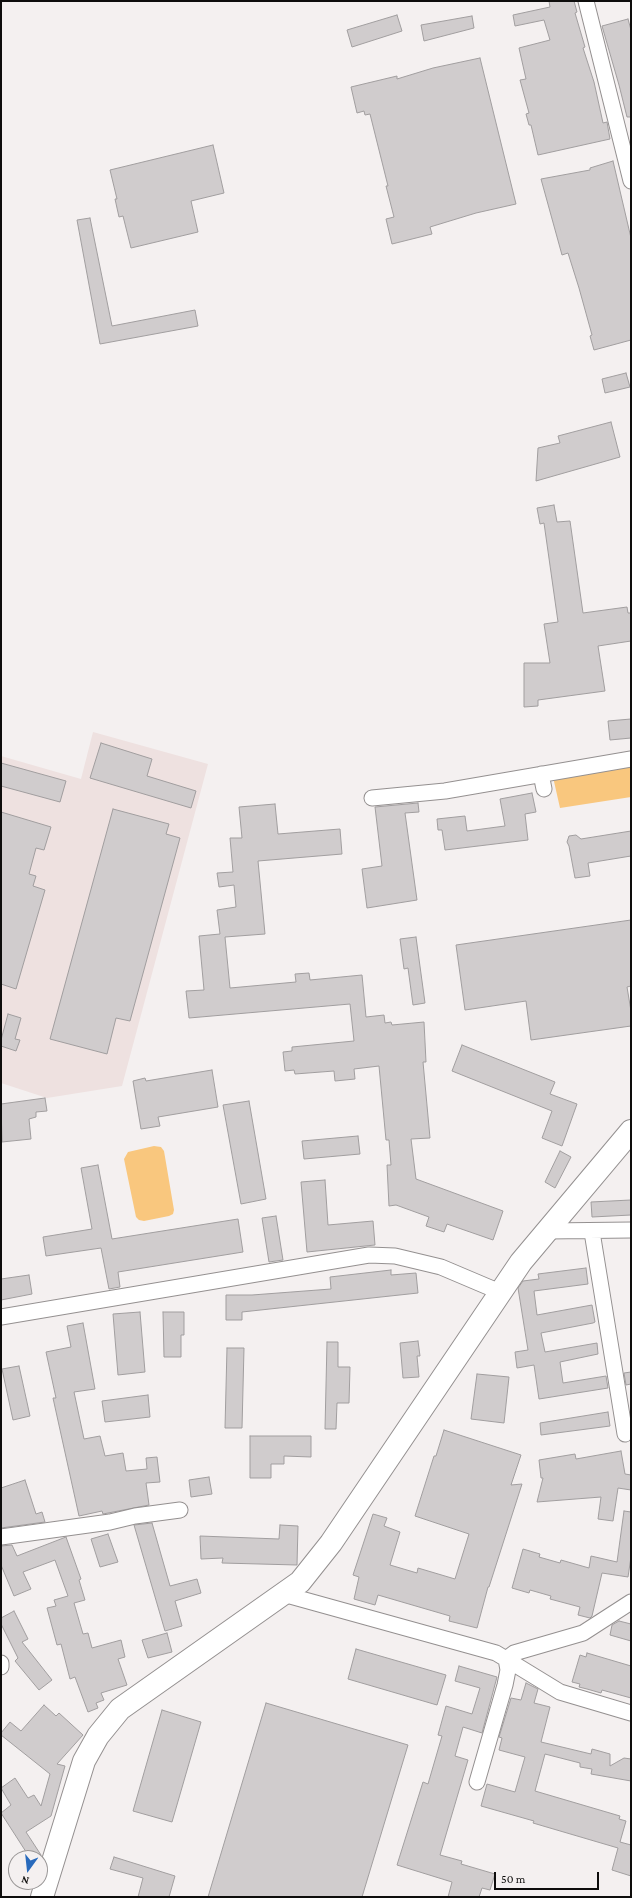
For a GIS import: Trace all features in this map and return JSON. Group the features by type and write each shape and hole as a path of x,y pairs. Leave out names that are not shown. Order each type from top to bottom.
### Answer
{"street":[{"path":"586,1 631,181"},
{"path":"372,798 445,791 631,759"},
{"path":"541,774 544,789"},
{"path":"42,1897 84,1761 98,1736 120,1709 300,1582 331,1543 521,1262 631,1131"},
{"path":"547,1231 592,1232 631,1230"},
{"path":"592,1232 625,1434"},
{"path":"1,1317 369,1255 395,1256 441,1267 500,1292"},
{"path":"1,1537 110,1522 135,1516 180,1510"},
{"path":"283,1594 496,1653 560,1692 631,1713"},
{"path":"506,1659 514,1653 583,1632 631,1602"},
{"path":"477,1782 505,1685 508,1670 506,1659"}],"shaded area":[{"path":"93,732 208,764 122,1086 47,1098 1,1083 1,756 81,779"},
{"path":"631,765 631,797 560,808 553,777"},
{"path":"154,1146 161,1147 164,1151 174,1210 173,1214 169,1216 144,1221 139,1220 136,1217 124,1159 128,1152"}],"building":[{"path":"549,1 574,1 577,12 575,13 585,47 583,48 594,82 603,123 607,122 610,139 538,155 531,125 529,125 526,114 529,113 520,80 526,79 519,48 550,40 544,20 515,26 513,15 550,7"},
{"path":"397,15 402,31 352,47 347,30"},
{"path":"472,16 474,28 424,41 421,25"},
{"path":"628,19 631,30 631,117 627,117 602,26"},
{"path":"480,58 516,204 476,213 430,227 432,234 392,244 386,219 394,217 370,114 365,115 364,111 357,113 351,87 397,76 397,79 433,68"},
{"path":"213,145 224,193 191,201 198,232 131,248 123,216 119,217 115,199 117,199 110,170"},
{"path":"613,161 631,238 631,340 594,350 590,336 592,335 579,288 568,253 562,255 541,179 590,170 590,168"},
{"path":"90,218 112,326 195,310 198,326 100,344 77,220"},
{"path":"626,373 630,387 605,393 602,379"},
{"path":"611,422 620,457 536,481 538,448 560,443 558,436"},
{"path":"554,505 557,522 570,521 583,613 627,607 628,613 631,613 631,641 598,646 605,691 538,700 538,706 524,707 524,663 550,663 544,624 558,622 544,523 540,524 537,508"},
{"path":"631,719 631,738 610,740 608,721"},
{"path":"101,743 152,759 147,776 196,791 191,808 90,778"},
{"path":"1,763 66,781 60,802 1,786"},
{"path":"532,793 536,812 525,814 528,840 445,850 442,830 438,830 437,819 465,816 467,831 505,826 500,799"},
{"path":"418,803 419,812 405,813 417,900 367,908 362,869 382,866 375,807"},
{"path":"275,804 278,834 340,829 342,854 258,861 265,934 225,937 230,988 296,982 295,974 309,973 310,980 362,975 366,1017 384,1015 385,1023 391,1022 392,1025 424,1022 426,1062 423,1062 430,1138 411,1139 416,1179 503,1211 493,1240 447,1224 444,1232 426,1226 429,1217 396,1205 389,1206 387,1165 391,1165 389,1140 386,1140 379,1066 354,1069 355,1079 335,1081 334,1071 295,1074 294,1070 285,1071 283,1052 292,1051 292,1047 354,1041 350,1004 189,1018 186,991 204,990 199,936 220,934 217,910 236,907 234,885 219,887 217,873 233,872 230,838 242,838 239,807"},
{"path":"113,809 169,824 166,834 180,838 130,1021 116,1018 107,1054 50,1039"},
{"path":"1,812 51,827 44,850 36,848 29,874 36,876 33,886 45,890 16,989 1,984"},
{"path":"631,831 631,856 588,863 590,876 575,878 567,842 569,836 576,835 581,839"},
{"path":"631,920 631,986 627,987 631,1011 631,1026 531,1040 526,1001 465,1010 456,945"},
{"path":"416,937 425,1003 413,1005 408,968 404,969 400,939"},
{"path":"8,1014 21,1018 15,1039 20,1040 16,1051 1,1046 1,1040"},
{"path":"462,1045 555,1082 550,1094 577,1104 562,1146 542,1138 552,1111 452,1071"},
{"path":"212,1070 218,1107 158,1117 160,1126 141,1129 133,1081 145,1078 146,1081"},
{"path":"45,1098 47,1111 36,1112 36,1117 29,1119 31,1139 2,1142 1,1104"},
{"path":"249,1101 266,1199 241,1204 223,1105"},
{"path":"358,1136 360,1154 304,1159 302,1141"},
{"path":"560,1151 571,1157 555,1188 545,1182"},
{"path":"98,1165 112,1239 238,1219 243,1252 118,1272 120,1287 109,1289 101,1248 46,1256 43,1237 92,1229 81,1168"},
{"path":"325,1180 328,1225 373,1221 375,1245 307,1252 301,1182"},
{"path":"631,1200 631,1215 592,1217 591,1202"},
{"path":"276,1216 283,1260 269,1262 262,1218"},
{"path":"586,1268 588,1284 534,1291 537,1315 592,1305 595,1322 541,1333 545,1352 597,1343 598,1354 560,1362 563,1383 606,1376 608,1388 539,1399 534,1365 517,1368 515,1352 528,1350 518,1288 523,1281 539,1279 538,1274"},
{"path":"391,1270 391,1275 416,1273 418,1293 242,1312 242,1320 226,1320 226,1295 252,1295 331,1289 330,1277"},
{"path":"29,1275 32,1294 1,1300 1,1279"},
{"path":"140,1312 145,1372 118,1375 113,1314"},
{"path":"163,1312 184,1312 184,1335 181,1335 181,1357 164,1357"},
{"path":"83,1323 95,1389 74,1392 84,1439 100,1436 105,1456 123,1453 126,1471 147,1469 146,1458 157,1457 160,1482 146,1483 149,1505 103,1514 102,1511 79,1516 53,1398 56,1398 46,1352 71,1347 67,1326"},
{"path":"418,1341 420,1356 417,1356 419,1377 403,1378 400,1343"},
{"path":"327,1342 338,1342 338,1367 350,1367 349,1403 337,1403 336,1429 325,1429"},
{"path":"227,1348 244,1348 242,1428 225,1428"},
{"path":"19,1366 30,1416 13,1420 2,1369"},
{"path":"631,1372 631,1384 626,1385 624,1373"},
{"path":"477,1374 509,1377 504,1423 471,1419"},
{"path":"148,1395 150,1417 105,1422 102,1401"},
{"path":"608,1412 610,1426 541,1435 540,1423"},
{"path":"444,1430 521,1455 511,1485 522,1484 488,1587 477,1628 449,1621 450,1616 378,1595 375,1605 354,1599 359,1577 353,1575 373,1514 387,1518 384,1526 400,1532 390,1565 417,1573 418,1568 455,1579 469,1534 415,1516"},
{"path":"250,1436 311,1436 311,1457 284,1456 284,1464 271,1464 271,1478 250,1478"},
{"path":"621,1451 625,1474 631,1475 631,1490 618,1488 613,1521 598,1519 601,1497 537,1502 543,1478 541,1478 539,1460 575,1454 576,1459"},
{"path":"209,1477 212,1494 191,1497 189,1480"},
{"path":"25,1480 36,1514 42,1512 45,1522 1,1528 1,1488"},
{"path":"624,1511 631,1512 631,1557 628,1577 602,1573 592,1616 590,1618 578,1615 580,1607 550,1599 551,1596 530,1590 529,1593 512,1588 523,1549 540,1554 539,1557 560,1563 561,1560 589,1568 591,1556 617,1562"},
{"path":"152,1523 170,1586 197,1579 201,1593 175,1601 182,1626 165,1631 134,1525"},
{"path":"280,1525 298,1526 297,1565 222,1563 223,1558 201,1559 200,1536 279,1539"},
{"path":"108,1534 118,1562 100,1567 91,1539"},
{"path":"66,1537 81,1579 79,1580 85,1600 74,1603 83,1634 88,1633 92,1648 121,1640 125,1657 118,1659 127,1685 101,1693 104,1700 96,1703 98,1708 88,1712 75,1677 70,1679 61,1644 57,1645 47,1608 56,1606 54,1600 68,1596 55,1560 23,1572 31,1589 14,1596 1,1565 1,1546 12,1545 17,1556"},
{"path":"14,1611 28,1639 22,1642 52,1680 39,1690 15,1661 18,1658 1,1624 1,1618"},
{"path":"619,1621 631,1624 631,1641 610,1635 612,1625"},
{"path":"167,1633 172,1652 148,1658 142,1640"},
{"path":"356,1649 446,1675 437,1705 348,1679"},
{"path":"587,1653 631,1666 631,1698 602,1690 601,1693 579,1687 580,1684 572,1682 580,1655 586,1657"},
{"path":"459,1666 497,1677 482,1733 463,1727 455,1756 468,1760 440,1855 462,1861 461,1864 495,1874 490,1890 482,1888 479,1897 448,1897 452,1882 397,1865 423,1782 428,1784 442,1736 438,1735 446,1706 472,1714 480,1688 455,1681"},
{"path":"526,1683 538,1689 534,1703 550,1707 541,1742 591,1754 592,1749 610,1754 610,1766 624,1758 631,1759 631,1781 591,1774 592,1769 580,1767 580,1763 545,1754 535,1791 620,1816 619,1819 626,1821 620,1842 631,1845 631,1876 612,1870 618,1848 481,1806 487,1784 515,1792 525,1757 499,1750 502,1738 499,1737 511,1698 521,1700"},
{"path":"266,1703 408,1745 362,1897 208,1897"},
{"path":"44,1705 56,1716 59,1713 83,1735 57,1764 65,1766 51,1816 26,1832 38,1850 25,1850 1,1813 11,1805 1,1788 15,1778 28,1798 34,1795 41,1806 50,1774 1,1735 10,1722 21,1731"},
{"path":"162,1710 201,1722 172,1822 133,1811"},
{"path":"114,1857 175,1876 169,1897 138,1897 143,1878 110,1869"}]}
